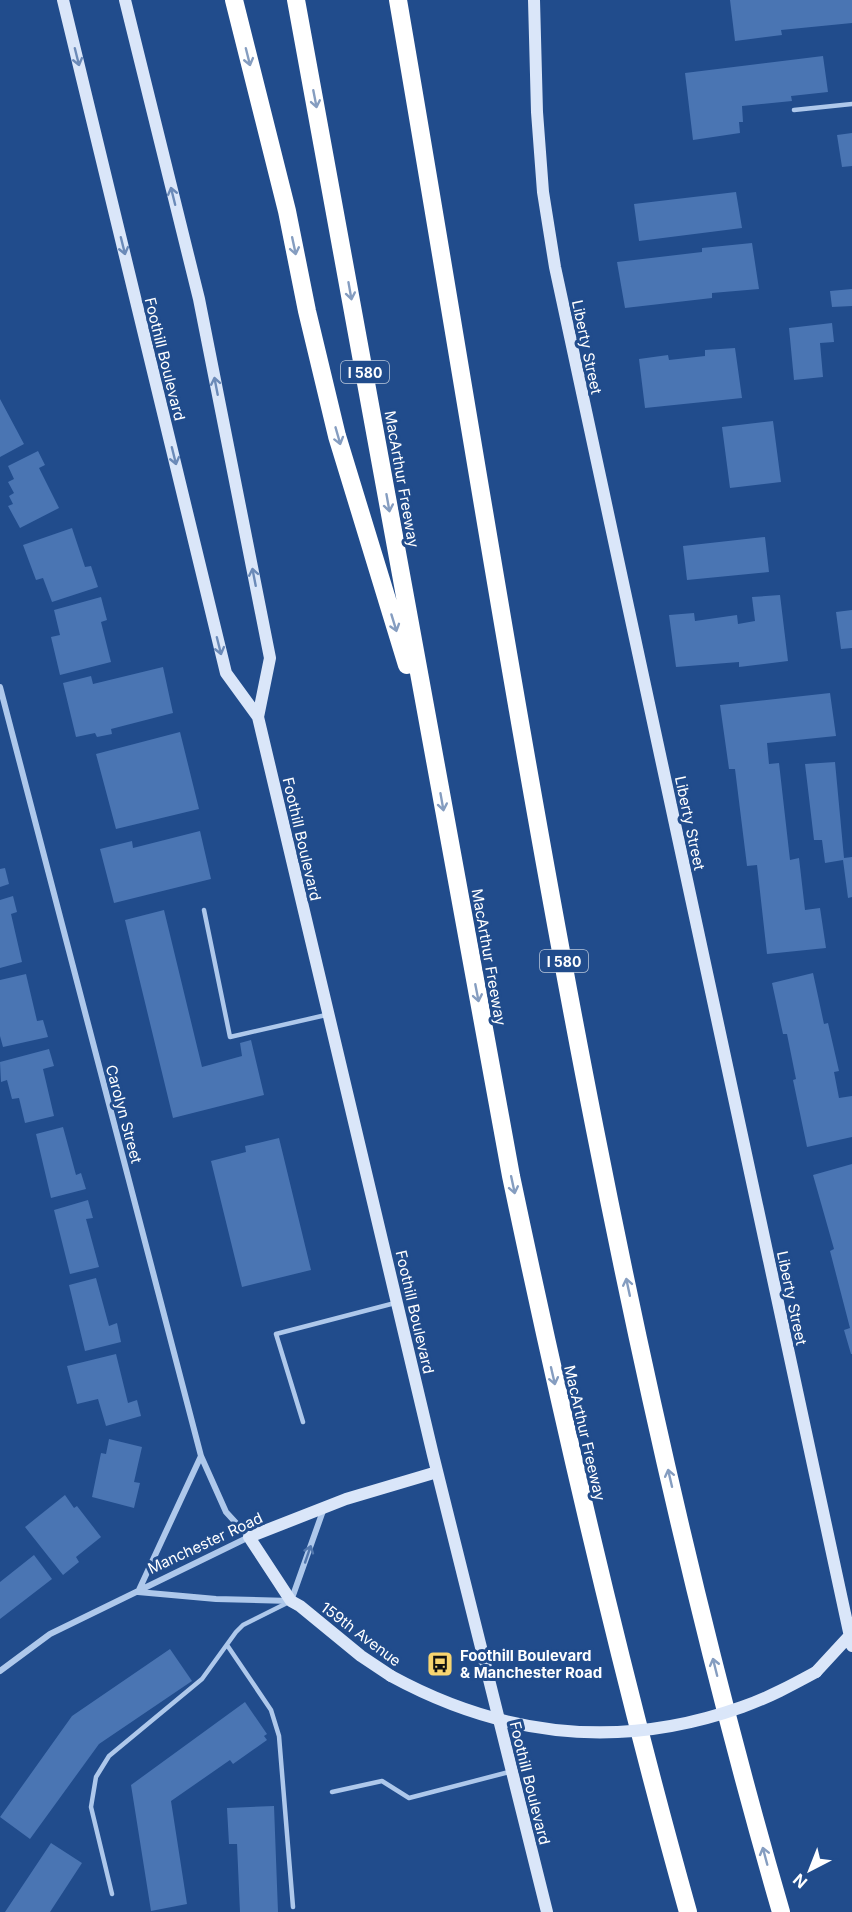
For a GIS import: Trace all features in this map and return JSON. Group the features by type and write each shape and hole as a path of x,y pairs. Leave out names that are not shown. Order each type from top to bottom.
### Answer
{"highway":[{"path":"234,0 284,200 307,311 337,436 431,744"},
{"name":"MacArthur Freeway","path":"296,0 334,196 431,744 511,1176 590,1535 635,1716 688,1912"},
{"name":"I 580","path":"398,0 521,726 602,1161 678,1518 720,1686 781,1912"}],"main road":[{"name":"Foothill Boulevard","path":"63,0 226,673 258,717 437,1472 547,1912"},
{"name":"Foothill Boulevard","path":"125,0 199,299 270,658 258,717"},
{"name":"Liberty Street","path":"534,0 537,112 543,192 555,267 851,1639"},
{"name":"Manchester Road","path":"249,1537 390,1484 437,1472"},
{"name":"159th Avenue","path":"249,1537 291,1601 345,1644 391,1676 450,1705 496,1719 568,1732 601,1733 670,1727 707,1719 744,1707 816,1672 851,1639"}],"street":[{"name":"Carolyn Street","path":"0,687 201,1456 226,1512 249,1537"},
{"path":"201,1456 138,1592 216,1599 291,1601 324,1507"},
{"name":"Manchester Road","path":"0,1671 50,1634 249,1537"}],"lane":[{"path":"794,110 852,104"},
{"path":"204,910 230,1037 329,1015"},
{"path":"303,1422 276,1334 397,1302"},
{"path":"112,1894 91,1807 96,1777 109,1756 202,1679 243,1625 291,1601"},
{"path":"227,1644 271,1710 279,1736 293,1907"},
{"path":"332,1792 382,1781 409,1798 512,1771"}],"building":[{"path":"730,0 852,0 852,23 781,30 782,35 735,41"},
{"path":"823,56 828,92 791,96 792,101 742,106 743,122 739,122 740,133 693,140 685,73"},
{"path":"852,133 852,166 842,167 837,135"},
{"path":"736,192 742,228 639,241 634,204"},
{"path":"752,243 759,289 712,293 712,298 625,308 617,262 702,252 702,248"},
{"path":"852,289 852,306 832,307 830,291"},
{"path":"832,323 834,342 820,343 823,377 794,380 789,328"},
{"path":"735,348 742,398 645,408 639,359 668,355 669,360 705,356 705,350"},
{"path":"0,399 24,444 0,457"},
{"path":"773,421 781,482 730,488 722,427"},
{"path":"38,451 45,465 39,468 59,508 20,528 8,506 13,504 9,496 14,493 8,482 14,479 8,466"},
{"path":"72,528 85,567 91,566 98,587 52,602 43,578 36,580 23,545"},
{"path":"765,537 769,572 687,580 683,546"},
{"path":"780,595 788,661 739,667 739,662 676,667 669,615 694,613 695,621 737,615 738,624 755,621 752,597"},
{"path":"101,597 107,620 101,622 111,662 60,675 51,637 60,635 54,610"},
{"path":"852,610 852,648 841,649 836,612"},
{"path":"163,667 173,713 111,729 112,734 97,737 95,733 76,737 63,683 91,676 93,684"},
{"path":"830,693 836,736 767,743 769,764 779,763 790,860 799,858 805,910 820,908 826,948 767,954 757,865 747,866 735,769 729,769 720,705"},
{"path":"180,732 199,809 116,829 96,754"},
{"path":"835,762 844,858 852,857 852,897 848,898 843,860 825,863 822,840 814,840 805,764"},
{"path":"200,831 211,879 114,903 100,849 132,841 133,848"},
{"path":"5,868 9,884 0,887 0,869"},
{"path":"13,896 17,912 11,914 22,962 0,968 0,900"},
{"path":"164,910 202,1067 242,1056 240,1043 251,1040 264,1095 173,1118 125,920"},
{"path":"813,973 824,1024 828,1023 839,1071 834,1072 839,1098 852,1096 852,1137 807,1147 793,1080 796,1079 787,1034 783,1034 772,983"},
{"path":"26,974 37,1021 43,1020 48,1037 3,1047 0,1036 0,980"},
{"path":"49,1049 54,1066 43,1069 54,1116 25,1123 19,1098 12,1099 7,1080 1,1082 0,1062"},
{"path":"63,1127 76,1175 81,1173 86,1189 51,1198 36,1134"},
{"path":"279,1138 311,1270 242,1287 211,1161 246,1152 245,1146"},
{"path":"852,1164 851,1354 844,1330 850,1328 830,1251 834,1249 813,1175"},
{"path":"88,1200 93,1218 86,1219 99,1267 70,1274 54,1210"},
{"path":"96,1278 109,1326 117,1323 121,1342 85,1351 69,1285"},
{"path":"116,1354 128,1403 137,1400 141,1416 106,1426 98,1399 77,1404 67,1366"},
{"path":"109,1439 142,1447 134,1482 140,1483 134,1508 92,1497 101,1453 106,1454"},
{"path":"65,1495 74,1508 77,1506 101,1537 76,1557 79,1562 63,1575 25,1527"},
{"path":"34,1555 52,1579 0,1619 0,1582"},
{"path":"170,1649 192,1681 99,1744 30,1839 0,1817 72,1716"},
{"path":"245,1702 267,1734 264,1736 267,1740 233,1764 230,1760 171,1801 187,1904 151,1911 131,1785"},
{"path":"274,1806 278,1912 240,1912 237,1844 229,1844 227,1808"},
{"path":"51,1843 82,1863 50,1912 5,1912"}],"place":[{"name":"Foothill Boulevard & Manchester Road","path":"440,1664"}]}
